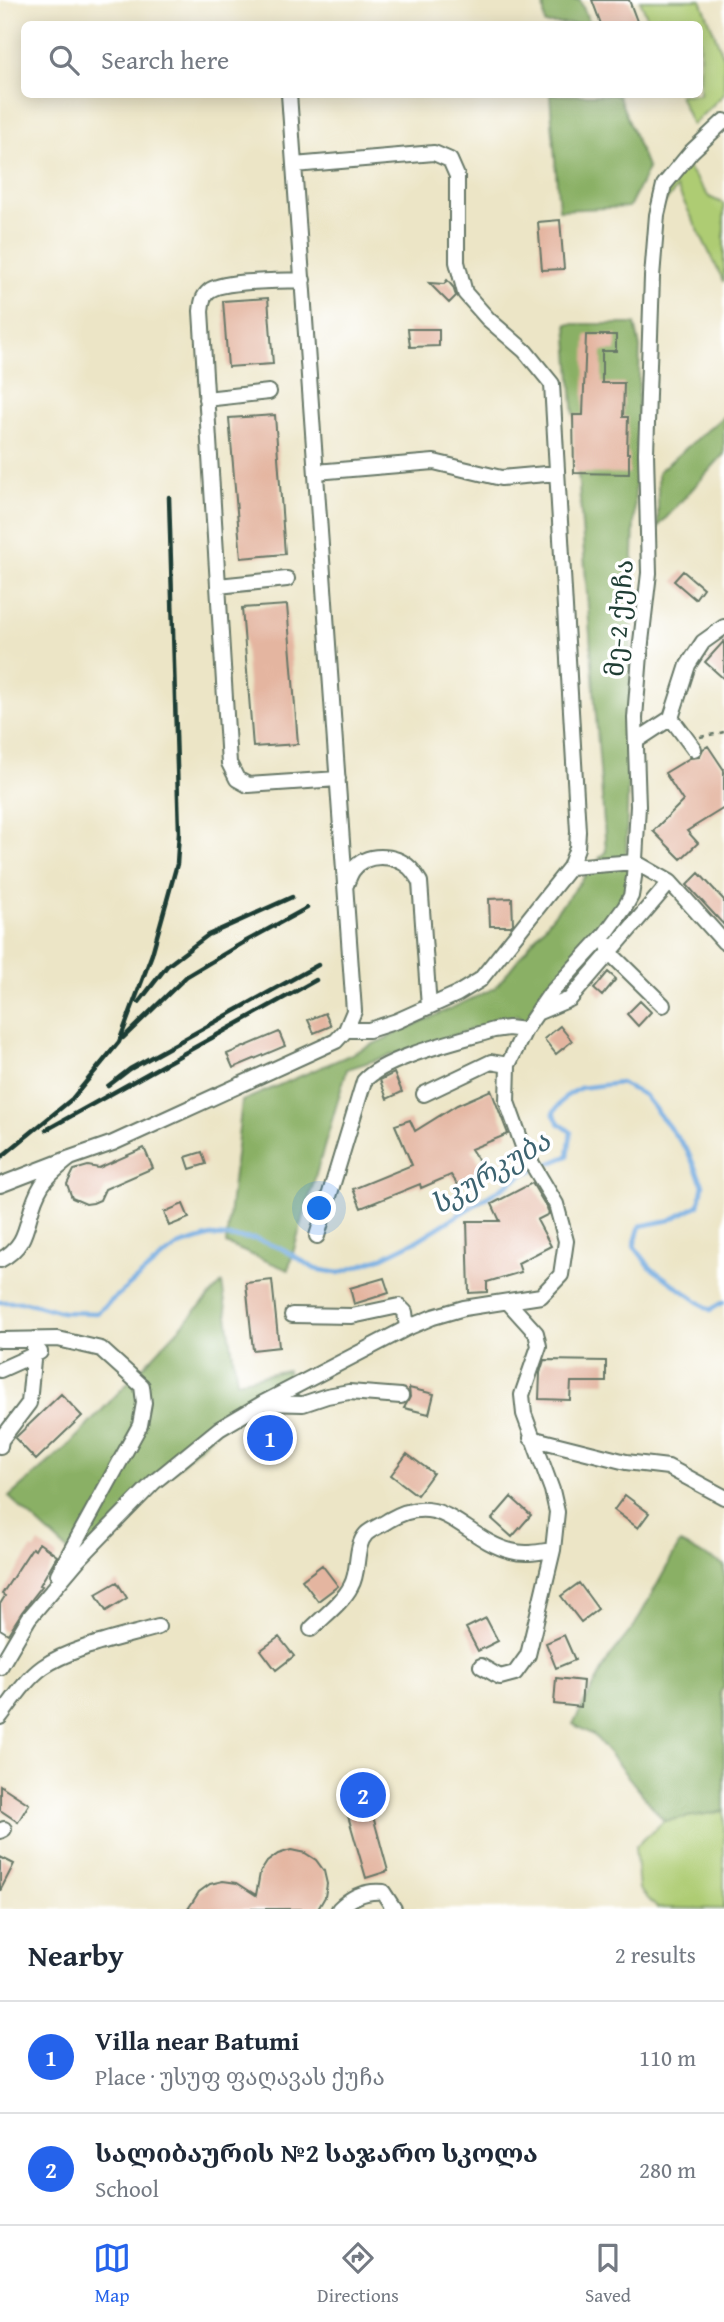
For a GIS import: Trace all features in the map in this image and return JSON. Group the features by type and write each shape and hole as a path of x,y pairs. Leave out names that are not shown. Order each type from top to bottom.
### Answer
{"street":[{"path":"0,1185 113,1143 335,1041 346,1030 354,1011 289,98"},
{"name":"მე-2 ქუჩა","path":"508,1302 541,1296 561,1275 566,1241 556,1204 525,1152 507,1102 508,1065 525,1030 550,994 606,933 631,896 638,806 635,718 649,573 646,453 652,277 657,215 664,185 691,152 724,121"},
{"path":"294,164 434,153 450,160 457,176 457,262 465,293 525,351 552,384 579,831 577,848 570,867 480,980 429,1007 369,1030 346,1030"},
{"path":"303,280 227,285 210,290 202,298 229,763 237,779 248,785 338,779"},
{"path":"206,399 269,392"},
{"path":"316,472 434,462 501,478 557,473"},
{"path":"218,586 287,579"},
{"path":"636,741 671,718 688,665 703,642 724,626"},
{"path":"671,718 690,745"},
{"path":"345,887 354,869 363,861 374,857 392,858 401,862 409,867 420,882 429,1007"},
{"path":"570,867 635,862 670,882 724,942"},
{"path":"537,1012 570,999 670,882"},
{"path":"606,933 610,953 663,1005"},
{"path":"317,1236 364,1081 373,1071 393,1061 494,1030 525,1030"},
{"path":"424,1094 491,1062 508,1065"},
{"path":"0,1260 10,1255 24,1241 31,1208 42,1184 55,1169 70,1158"},
{"path":"0,1667 47,1595 87,1550 154,1482 219,1429 407,1328 464,1308 508,1302 536,1333 539,1346 522,1395 524,1414 552,1490 557,1512 553,1550 528,1655 515,1672 500,1677 481,1666"},
{"path":"292,1315 352,1316 399,1306 405,1312 407,1328"},
{"path":"0,1446 0,1440 29,1404 35,1339"},
{"path":"0,1340 58,1339 100,1349 142,1386 144,1403 140,1425 47,1595"},
{"path":"0,1370 34,1356 58,1339"},
{"path":"263,1403 303,1404 349,1392 401,1396"},
{"path":"531,1438 626,1462 668,1467 724,1497"},
{"path":"311,1629 351,1588 361,1544 366,1534 400,1514 432,1509 454,1519 479,1537 508,1550 526,1554 553,1550"},
{"path":"0,1717 43,1667 65,1655 158,1627"},
{"path":"339,1909 350,1898 373,1891 383,1892 394,1909"}],"path":[{"path":"690,745 724,732"}],"green space":[{"path":"543,0 580,0 589,21 545,21"},
{"path":"640,0 701,0 724,58 724,94 692,125 680,98 703,98 703,21 649,21"},
{"path":"550,98 619,98 648,169 629,207 559,210"},
{"path":"686,165 709,197 724,204 724,282 677,188 666,201 667,188"},
{"path":"567,324 635,324 640,347 626,859 599,859 606,851"},
{"path":"724,416 724,454 658,527 658,472"},
{"path":"635,862 631,896 525,1030 518,1015 347,1069 288,1270 226,1244 242,1101 495,988 594,865"},
{"path":"222,1283 237,1381 287,1370 293,1388 219,1429 78,1560 9,1497 70,1444"},
{"path":"680,1543 724,1565 724,1687 720,1693 724,1707 724,1811 664,1821 595,1736 573,1724 609,1658 635,1625"},
{"path":"724,1811 724,1909 657,1908 639,1889 635,1847 664,1821"}],"building":[{"path":"592,0 629,0 637,21 600,21"},
{"path":"560,220 564,269 542,270 538,222"},
{"path":"447,280 456,296 449,303 429,283 444,284"},
{"path":"268,298 273,364 228,367 223,301"},
{"path":"408,329 439,329 439,346 410,347"},
{"path":"586,335 616,335 616,351 602,351 602,383 624,383 623,417 628,417 629,474 574,473 573,415 583,415"},
{"path":"275,415 285,554 241,558 229,418"},
{"path":"683,571 703,588 695,599 674,581"},
{"path":"287,605 298,744 253,747 242,608"},
{"path":"724,641 724,679 705,662"},
{"path":"708,746 724,770 724,808 687,831 698,843 681,859 653,831 683,801 665,773 690,758 699,757"},
{"path":"699,873 724,900 724,925 687,885"},
{"path":"512,898 513,924 490,926 489,899"},
{"path":"608,972 616,979 602,996 594,989"},
{"path":"640,1001 651,1012 638,1026 627,1014"},
{"path":"325,1013 331,1026 314,1033 308,1020"},
{"path":"560,1026 572,1041 556,1054 544,1039"},
{"path":"279,1032 285,1046 233,1068 227,1054"},
{"path":"394,1073 402,1092 387,1099 380,1080"},
{"path":"491,1090 508,1134 471,1149 484,1169 458,1185 451,1175 421,1188 420,1184 361,1208 353,1189 412,1165 395,1125 410,1120 415,1131 457,1105"},
{"path":"144,1148 153,1168 105,1189 100,1200 93,1203 86,1204 72,1198 67,1184 74,1170 88,1166 99,1168"},
{"path":"202,1152 206,1164 190,1169 186,1157"},
{"path":"532,1183 549,1214 537,1220 551,1246 518,1263 521,1272 487,1282 487,1292 469,1293 467,1221 500,1221 492,1204"},
{"path":"183,1204 189,1218 169,1226 164,1212"},
{"path":"384,1278 389,1293 354,1304 350,1288"},
{"path":"272,1280 279,1347 253,1350 246,1283"},
{"path":"544,1360 606,1361 606,1382 571,1382 570,1400 539,1399 540,1373"},
{"path":"409,1388 434,1394 429,1414 404,1408 410,1397"},
{"path":"61,1394 82,1416 36,1460 15,1438"},
{"path":"283,1420 290,1448 257,1457 250,1429"},
{"path":"407,1454 433,1473 417,1495 391,1475"},
{"path":"625,1495 649,1513 638,1528 614,1510"},
{"path":"511,1497 531,1515 512,1537 492,1519"},
{"path":"39,1543 57,1556 40,1585 42,1586 8,1634 0,1629 0,1604 5,1596 2,1594 32,1548 35,1550"},
{"path":"322,1565 338,1586 318,1601 302,1580"},
{"path":"117,1582 127,1598 106,1611 96,1594"},
{"path":"579,1583 598,1609 581,1622 561,1596"},
{"path":"486,1618 498,1641 478,1651 466,1628"},
{"path":"564,1635 575,1660 556,1668 546,1643"},
{"path":"279,1637 294,1656 276,1670 261,1650"},
{"path":"556,1678 583,1681 581,1707 554,1704"},
{"path":"0,1785 29,1804 18,1822 0,1810"},
{"path":"371,1809 388,1871 366,1878 348,1816"},
{"path":"291,1850 305,1853 316,1860 324,1871 327,1884 325,1897 318,1909 188,1909 199,1892 210,1884 223,1881 237,1883 256,1895 260,1873 267,1862 278,1854"},
{"path":"0,1857 14,1864 0,1891"}],"waterway":[{"name":"სკურკუბა","path":"0,1302 26,1302 62,1312 97,1313 178,1246 211,1236 255,1239 283,1249 315,1269 339,1273 381,1258 418,1240 524,1174 568,1156 571,1132 559,1123 553,1113 565,1097 580,1088 620,1083 644,1095 687,1150 703,1185 699,1205 670,1220 640,1226 634,1246 651,1268 710,1310 724,1302"}],"railway":[{"path":"0,1158 72,1099 119,1042 152,954 177,864 179,832 169,497"},
{"path":"139,1002 167,966 208,935 292,897"},
{"path":"123,1038 187,976 307,908"},
{"path":"108,1086 130,1069 318,965"},
{"path":"46,1130 316,980"}],"place":[{"name":"Villa near Batumi","path":"270,1438"},
{"name":"სალიბაურის №2 საჯარო სკოლა","path":"363,1795"}]}
